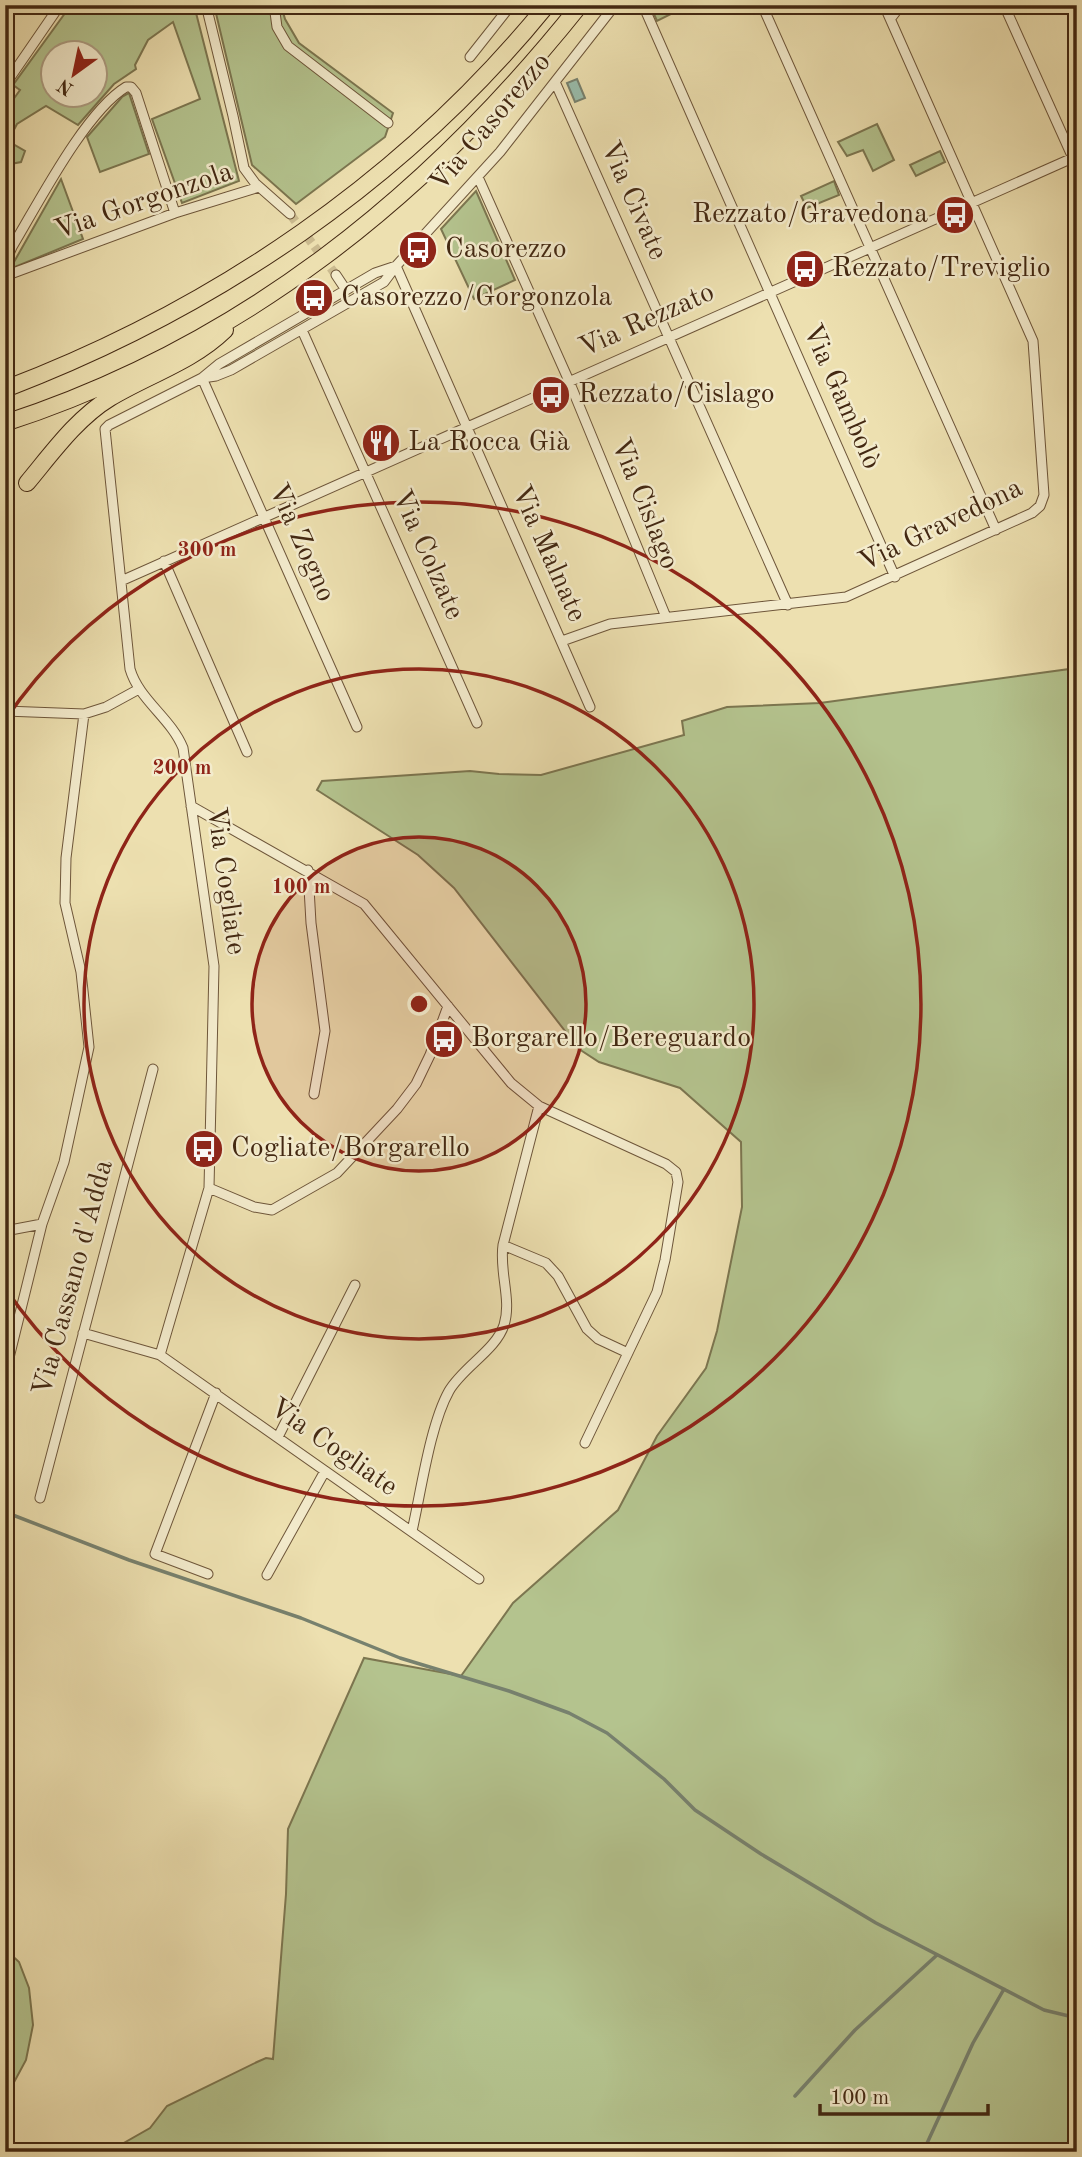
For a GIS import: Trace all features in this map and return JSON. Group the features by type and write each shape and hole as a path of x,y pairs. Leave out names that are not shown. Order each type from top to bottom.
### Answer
{"highway":[{"path":"5,389 94,352 153,323 279,250 344,202 411,146 482,77 547,5"},
{"path":"5,423 46,409 132,372 243,313 329,255 403,195 484,116 542,53 580,5"},
{"path":"27,482 93,410 111,397 205,347 243,313"}],"street":[{"path":"5,85 60,5"},
{"path":"206,5 244,168 259,187"},
{"path":"274,5 277,27 288,47 388,123"},
{"path":"470,57 511,5"},
{"name":"Via Casorezzo","path":"202,378 231,370 379,286 478,177 556,84 615,5"},
{"name":"Via Gambolò","path":"643,5 895,577"},
{"path":"762,5 996,530"},
{"name":"Via Gravedona","path":"562,641 610,624 846,597 1035,511 1044,498 1035,351 1031,336 884,5"},
{"path":"891,18 901,5"},
{"path":"1004,5 1075,160"},
{"name":"Via Civate","path":"556,84 788,605"},
{"path":"5,263 12,247 84,130 125,87 131,87 136,93 175,213"},
{"name":"Via Rezzato","path":"121,580 971,202 1075,160"},
{"name":"Via Cislago","path":"478,177 569,381 666,617"},
{"name":"Via Gorgonzola","path":"5,276 175,213 259,187 290,214"},
{"name":"Via Casorezzo","path":"108,425 202,378 214,367 374,273 396,266"},
{"name":"Via Malnate","path":"396,266 590,707"},
{"path":"335,275 345,290"},
{"name":"Via Colzate","path":"302,330 477,723"},
{"name":"Via Zogno","path":"202,378 357,727"},
{"name":"Via Cogliate","path":"108,425 105,432 129,662 139,689 181,743 215,980 209,1188 160,1355"},
{"path":"164,561 247,751"},
{"path":"5,711 84,714 106,707 139,689"},
{"path":"5,1374 42,1224 64,1162 89,1046 81,972 65,903 66,858 84,714"},
{"path":"191,806 308,870 368,907 514,1087 540,1106 666,1164 676,1172 678,1182 662,1276 655,1298 585,1443"},
{"path":"308,870 311,923 325,1031 314,1094"},
{"path":"209,1188 254,1206 272,1210 337,1173 397,1109 416,1084 448,1006"},
{"name":"Via Cassano d'Adda","path":"40,1498 153,1069"},
{"path":"412,1531 436,1429 447,1396 463,1373 498,1338 505,1323 507,1307 503,1245 540,1106"},
{"path":"5,1231 42,1224"},
{"path":"503,1245 546,1263 558,1276 587,1329 598,1339 628,1353"},
{"path":"278,1437 355,1285"},
{"name":"Via Cogliate","path":"83,1333 160,1355 479,1579"},
{"path":"208,1574 155,1554 216,1393"},
{"path":"267,1576 325,1471"}],"green space":[{"path":"71,5 194,5 239,181 182,203 152,119 200,99 173,22 148,40 135,65 136,69 108,91 108,38 47,38"},
{"path":"214,5 281,5 285,19 299,43 393,113 385,137 296,204 252,165"},
{"path":"650,5 689,5 657,21"},
{"path":"38,51 38,108 43,108 17,124 8,141 25,151 21,162 5,165 5,111 20,90 13,85"},
{"path":"129,93 149,154 100,172 87,137 122,97"},
{"path":"49,108 93,108 78,125"},
{"path":"877,124 894,160 873,171 863,150 847,156 838,142"},
{"path":"940,151 945,162 916,176 910,165"},
{"path":"61,179 83,239 10,269"},
{"path":"834,181 839,195 807,208 801,196"},
{"path":"476,191 515,280 474,299 441,229"},
{"path":"1077,668 1077,2152 108,2152 150,2128 167,2106 266,2058 273,2059 286,1894 288,1829 364,1658 461,1676 513,1603 618,1510 657,1436 706,1368 717,1331 742,1207 741,1142 680,1088 599,1062 579,1049 454,888 418,855 317,790 322,781 470,771 541,775 684,735 682,721 727,707 820,703"},
{"path":"5,1949 19,1962 29,1988 33,2025 26,2060 5,2099"}],"shaded area":[{"path":"577,79 585,98 575,102 567,83"}],"waterway":[{"path":"5,1512 129,1560 301,1618 400,1658 509,1691 569,1713 607,1733 664,1779 695,1810 761,1854 876,1923 1044,2010 1077,2018"},
{"path":"795,2096 855,2030 937,1955"},
{"path":"923,2152 973,2043 1004,1989"}],"tunnel":[{"path":"290,214 336,275"}],"place":[{"name":"Rezzato/Gravedona","path":"955,215"},
{"name":"Casorezzo","path":"418,250"},
{"name":"Rezzato/Treviglio","path":"805,269"},
{"name":"Casorezzo/Gorgonzola","path":"314,298"},
{"name":"Rezzato/Cislago","path":"551,395"},
{"name":"La Rocca Già","path":"381,443"},
{"name":"Borgarello/Bereguardo","path":"444,1039"},
{"name":"Cogliate/Borgarello","path":"204,1149"}]}
